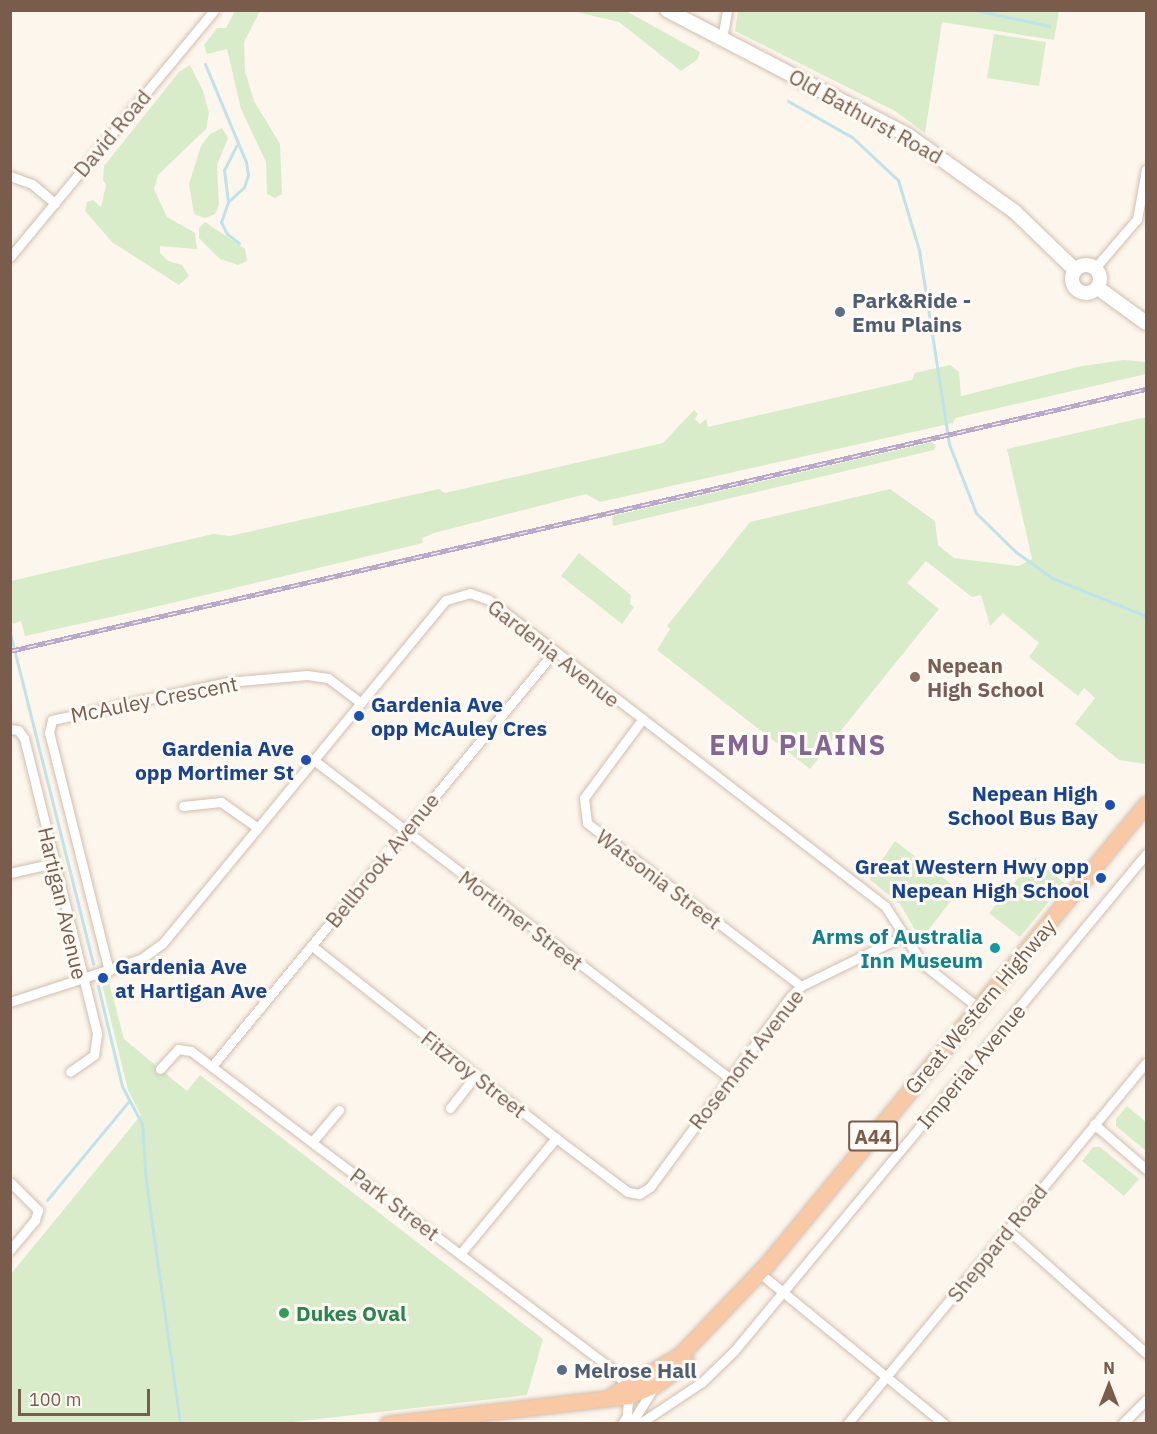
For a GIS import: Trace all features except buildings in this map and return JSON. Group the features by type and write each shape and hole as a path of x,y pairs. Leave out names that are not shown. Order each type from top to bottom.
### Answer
{"highway":[{"name":"Great Western Highway","path":"387,1424 581,1402 655,1385 699,1350 1146,804"},
{"name":"Great Western Highway","path":"628,1391 680,1355 765,1269"}],"main road":[{"name":"Old Bathurst Road","path":"667,10 846,101 926,147 1015,212 1075,270"},
{"path":"1087,265 1095,268 1101,279 1098,288 1088,294 1077,290 1072,283 1075,270 1087,265"},
{"path":"1098,288 1146,323"}],"street":[{"name":"David Road","path":"10,256 214,10"},
{"path":"722,39 727,10"},
{"path":"1095,268 1132,228 1144,197 1146,170"},
{"path":"10,176 32,184 55,203"},
{"name":"Gardenia Avenue","path":"10,1002 141,959 162,944 446,600 459,593 475,593 489,600 641,721 885,906 928,970 979,1008"},
{"name":"Bellbrook Avenue","path":"212,1066 553,653"},
{"name":"McAuley Crescent","path":"108,971 49,733 52,720 228,682 307,675 328,678 361,704"},
{"name":"Watsonia Street","path":"641,721 584,798 582,807 587,823 801,986"},
{"name":"Hartigan Avenue","path":"11,729 18,730 24,738 97,1046 92,1058 70,1072"},
{"name":"Mortimer Street","path":"315,761 728,1077"},
{"path":"183,806 221,802 258,828"},
{"name":"Imperial Avenue","path":"639,1423 702,1382 734,1351 1146,854"},
{"path":"10,873 54,863"},
{"name":"Rosemont Avenue","path":"641,1194 728,1077 801,986 905,935"},
{"name":"Fitzroy Street","path":"312,946 556,1138 628,1192 641,1194"},
{"name":"Park Street","path":"160,1069 182,1049 212,1066 612,1369 628,1391"},
{"name":"Sheppard Road","path":"847,1424 1146,1063"},
{"path":"450,1108 475,1076"},
{"path":"312,1142 339,1110"},
{"path":"1094,1124 1146,1168"},
{"path":"460,1254 556,1138"},
{"path":"10,1182 38,1210 36,1220 10,1250"},
{"path":"1008,1230 1146,1353"},
{"path":"765,1269 783,1291 887,1374 944,1424"},
{"path":"631,1424 655,1385"},
{"path":"622,1424 627,1416 628,1391"},
{"path":"1122,1424 1146,1400"}],"green space":[{"path":"738,10 1059,11 1054,40 942,22 925,133 895,111 735,31"},
{"path":"235,11 260,11 244,42 245,71 254,101 280,144 282,194 275,198 267,194 266,162 241,109 227,49 207,54 204,45 217,28 226,28"},
{"path":"572,11 626,11 700,52 697,60 681,71 619,22"},
{"path":"994,34 1046,42 1039,86 987,78"},
{"path":"190,65 203,91 209,113 206,129 158,175 154,189 167,217 195,233 197,249 160,246 160,253 168,261 182,265 189,276 179,285 112,242 85,211 87,202 93,200 101,207 106,185 103,180 104,166 179,72"},
{"path":"222,128 228,138 217,165 219,205 215,214 205,218 194,214 189,184 201,146 210,134"},
{"path":"205,222 245,249 247,261 238,265 220,259 199,238 199,228"},
{"path":"1124,360 1146,362 1146,374 955,418 953,423 600,502 586,494 434,533 422,538 423,543 25,636 21,621 13,624 11,620 11,581 213,534 230,536 439,489 445,493 663,443 694,410 698,414 695,419 700,424 706,419 708,427 912,380 915,373 950,365 959,372 961,396 1082,366"},
{"path":"1146,417 1146,764 1119,760 1075,724 1095,698 1084,688 1078,696 1029,657 1039,643 1003,613 990,626 981,595 972,597 926,561 907,583 939,609 810,769 657,650 670,629 667,626 750,522 890,489 935,521 938,545 954,558 1019,566 1032,559 1007,449"},
{"path":"932,442 936,446 934,450 613,526 612,516"},
{"path":"579,553 631,595 630,604 634,607 622,624 561,576"},
{"path":"895,841 959,890 921,940 900,904 869,879"},
{"path":"1035,858 1064,883 1020,937 989,913"},
{"path":"109,982 124,1039 171,1078 187,1091 200,1075 543,1339 527,1395 275,1424 11,1424 11,1274 141,1115 128,1090 102,984"},
{"path":"1127,1106 1146,1122 1146,1151 1116,1126 1116,1119"},
{"path":"1093,1147 1100,1147 1139,1179 1124,1196 1082,1161"}],"waterway":[{"path":"975,10 1049,26"},
{"path":"205,64 246,162 248,175 244,187 228,202 221,222 227,234 239,243"},
{"path":"788,101 852,137 898,180 919,250 949,444 976,513 1016,552 1052,578 1146,616"},
{"path":"228,202 224,170 236,146"},
{"path":"10,633 93,964"},
{"path":"98,986 122,1086 142,1124 146,1181 180,1424"},
{"path":"47,1200 129,1101"}],"railway":[{"path":"10,651 1146,389"}],"place":[{"name":"Park&Ride - Emu Plains","path":"840,312"},
{"name":"Nepean High School","path":"915,677"},
{"name":"Gardenia Ave opp McAuley Cres","path":"359,716"},
{"name":"Gardenia Ave opp Mortimer St","path":"306,760"},
{"name":"Nepean High School Bus Bay","path":"1110,805"},
{"name":"Great Western Hwy opp Nepean High School","path":"1101,878"},
{"name":"Arms of Australia Inn Museum","path":"995,948"},
{"name":"Gardenia Ave at Hartigan Ave","path":"103,978"},
{"name":"Dukes Oval","path":"284,1313"},
{"name":"Melrose Hall","path":"562,1370"}],"district":[{"name":"EMU PLAINS","path":"798,745"}]}
